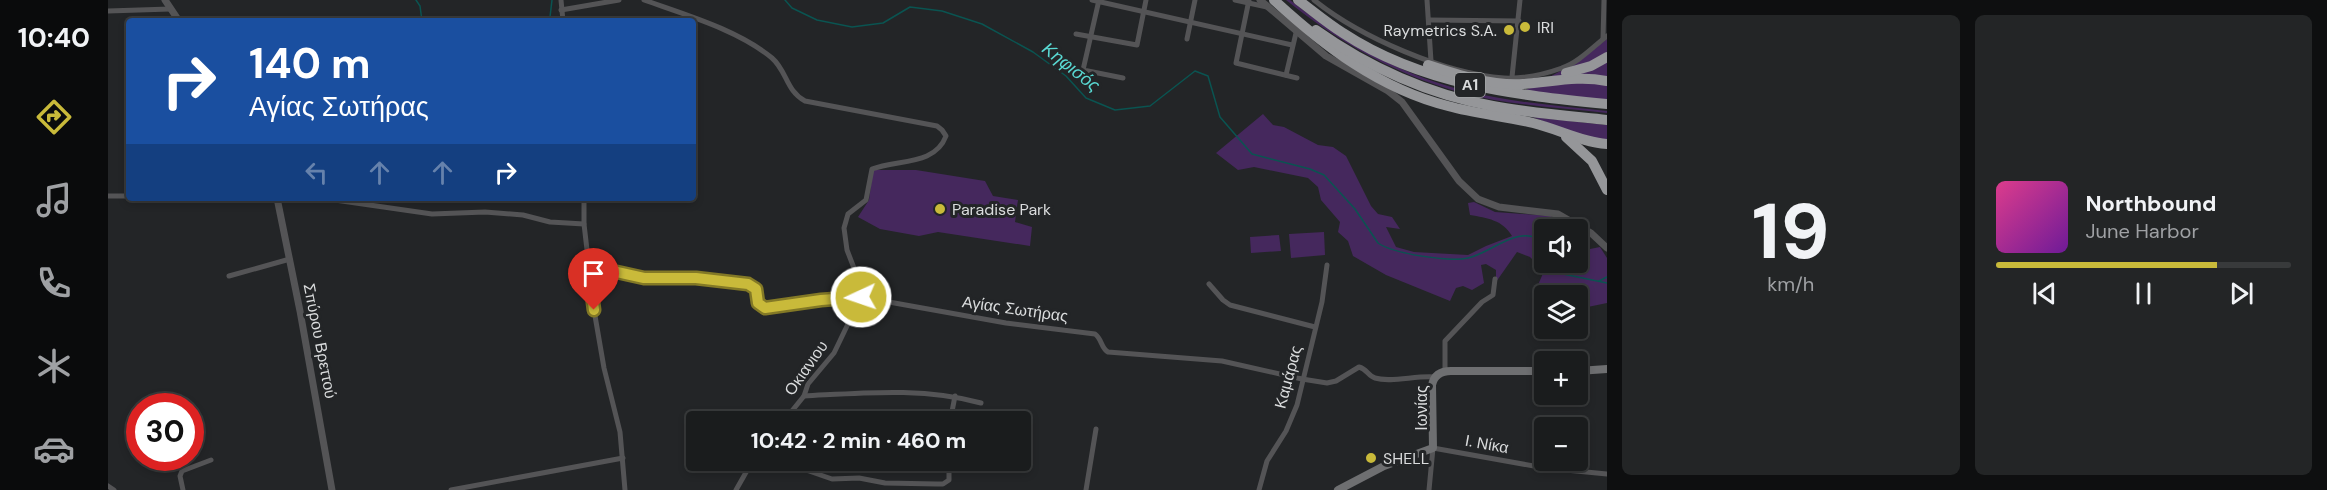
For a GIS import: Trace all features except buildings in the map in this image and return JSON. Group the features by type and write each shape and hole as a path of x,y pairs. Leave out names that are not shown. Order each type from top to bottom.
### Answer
{"highway":[{"name":"Α1","path":"1298,0 1342,33 1396,61 1468,85 1495,91 1607,104"},
{"name":"Α1","path":"1273,3 1358,56 1405,80 1434,91 1491,106 1607,120"},
{"path":"1273,3 1330,49 1371,74 1400,88 1447,106 1523,120 1607,144"},
{"path":"1342,33 1353,35 1401,56 1458,75 1497,84 1572,72 1607,57"},
{"path":"1514,81 1578,78 1607,81"},
{"path":"1559,131 1573,141 1592,161 1607,190"}],"main road":[{"path":"1588,370 1607,369"},
{"name":"Ιωνίας","path":"1338,490 1384,466 1433,448 1431,388 1435,377 1445,371 1534,371"}],"street":[{"path":"165,0 177,18"},
{"path":"561,0 562,18"},
{"path":"561,10 619,0"},
{"path":"644,0 691,18"},
{"path":"1076,33 1137,45 1146,0"},
{"path":"1186,39 1195,0"},
{"path":"1235,0 1273,3"},
{"path":"1260,0 1273,3 1296,33 1344,68 1388,91 1402,102 1459,181 1478,199 1505,208 1558,214 1591,233 1607,248"},
{"path":"1314,0 1365,34 1431,61 1514,81 1565,67 1605,37 1604,0"},
{"path":"1427,0 1431,61"},
{"path":"1514,81 1520,0"},
{"path":"1123,78 1083,70 1096,1 1292,45"},
{"path":"1249,1 1236,62 1297,78"},
{"path":"108,11 170,9"},
{"path":"696,20 746,39 776,62 783,70 796,97 805,101 937,126 946,136 943,144 934,154 872,169 866,200 848,214 844,228 847,250 859,281 861,297"},
{"path":"1430,20 1519,21"},
{"path":"1286,75 1296,33"},
{"path":"108,196 126,196"},
{"name":"Σπύρου Βρεττού","path":"278,201 332,490"},
{"path":"342,201 432,214 485,212 523,215 550,222 584,224"},
{"path":"584,201 589,272 601,353 620,432 625,490"},
{"path":"229,276 290,259"},
{"name":"Καμάρας","path":"1259,490 1267,460 1286,431 1294,412 1324,290 1327,265"},
{"name":"Αγίας Σωτήρας","path":"589,272 617,272 644,278 696,278 748,284 756,289 758,303 765,308 861,297 1006,323 1095,334 1108,352 1222,361 1302,379 1331,382 1359,368 1366,370 1371,376 1382,379 1435,377"},
{"path":"1445,371 1445,341 1482,302 1493,295 1495,279"},
{"path":"1209,284 1230,305 1315,327"},
{"name":"Οκιανιου","path":"792,411 804,396 808,384 834,353 861,297"},
{"path":"804,396 885,392 955,396 981,403"},
{"path":"952,411 955,396"},
{"path":"1086,490 1096,429"},
{"path":"1429,490 1433,448"},
{"name":"Ι. Νίκα","path":"1433,448 1545,468 1607,474"},
{"path":"451,490 623,458"},
{"path":"183,490 180,476 183,471 211,460"},
{"path":"736,490 747,471"},
{"path":"809,471 832,479 859,478 885,483 937,484 943,484 949,480 949,471"},
{"path":"108,486 114,490"}],"shaded area":[{"path":"1286,0 1290,0 1336,34 1386,62 1438,83 1494,97 1607,111 1607,113 1494,100 1437,85 1410,75 1358,49 1309,18"},
{"path":"1607,39 1607,100 1524,91 1575,63"},
{"path":"1263,114 1273,125 1284,127 1318,145 1333,147 1346,156 1371,206 1378,214 1392,217 1400,229 1386,227 1396,247 1414,252 1468,255 1512,236 1499,223 1470,215 1468,203 1474,202 1495,212 1551,216 1553,219 1534,219 1534,261 1517,252 1496,282 1496,270 1486,264 1481,265 1484,283 1472,290 1463,286 1456,288 1450,301 1386,275 1353,256 1348,241 1338,232 1340,222 1321,200 1318,187 1308,178 1254,167 1238,170 1216,153"},
{"path":"1532,117 1607,125 1607,141 1590,138"},
{"name":"Paradise Park","path":"873,170 916,170 985,181 993,196 1018,200 1015,222 1032,227 1030,246 938,232 919,236 880,229 858,217 869,200"},
{"path":"1324,232 1325,255 1291,258 1289,234"},
{"path":"1279,235 1281,251 1251,253 1250,237"},
{"path":"1600,247 1607,258 1607,303 1588,307 1588,285 1538,285 1543,273 1588,273 1588,248"}],"waterway":[{"path":"416,0 420,6 422,18"},
{"path":"549,18 552,0"},
{"name":"Κηφισός","path":"785,0 792,8 817,20 852,27 883,23 910,7 942,11 982,24 1033,52 1066,76 1086,98 1115,110 1150,106 1195,71 1208,76 1220,117 1252,154 1310,169 1324,175 1355,209 1378,243 1386,247 1422,256 1459,259 1478,255 1516,237 1534,237"},
{"name":"Κηφισός","path":"1562,273 1607,283"},
{"name":"Κηφισός","path":"1599,281 1607,277"}],"place":[{"name":"IRI","path":"1525,27"},
{"name":"Raymetrics S.A.","path":"1509,30"},
{"name":"Paradise Park","path":"940,209"},
{"name":"SHELL","path":"1371,458"}],"route":[{"path":"594,310 589,272 617,272 644,278 696,278 748,284 756,289 758,303 765,308 842,297 861,297"}]}
